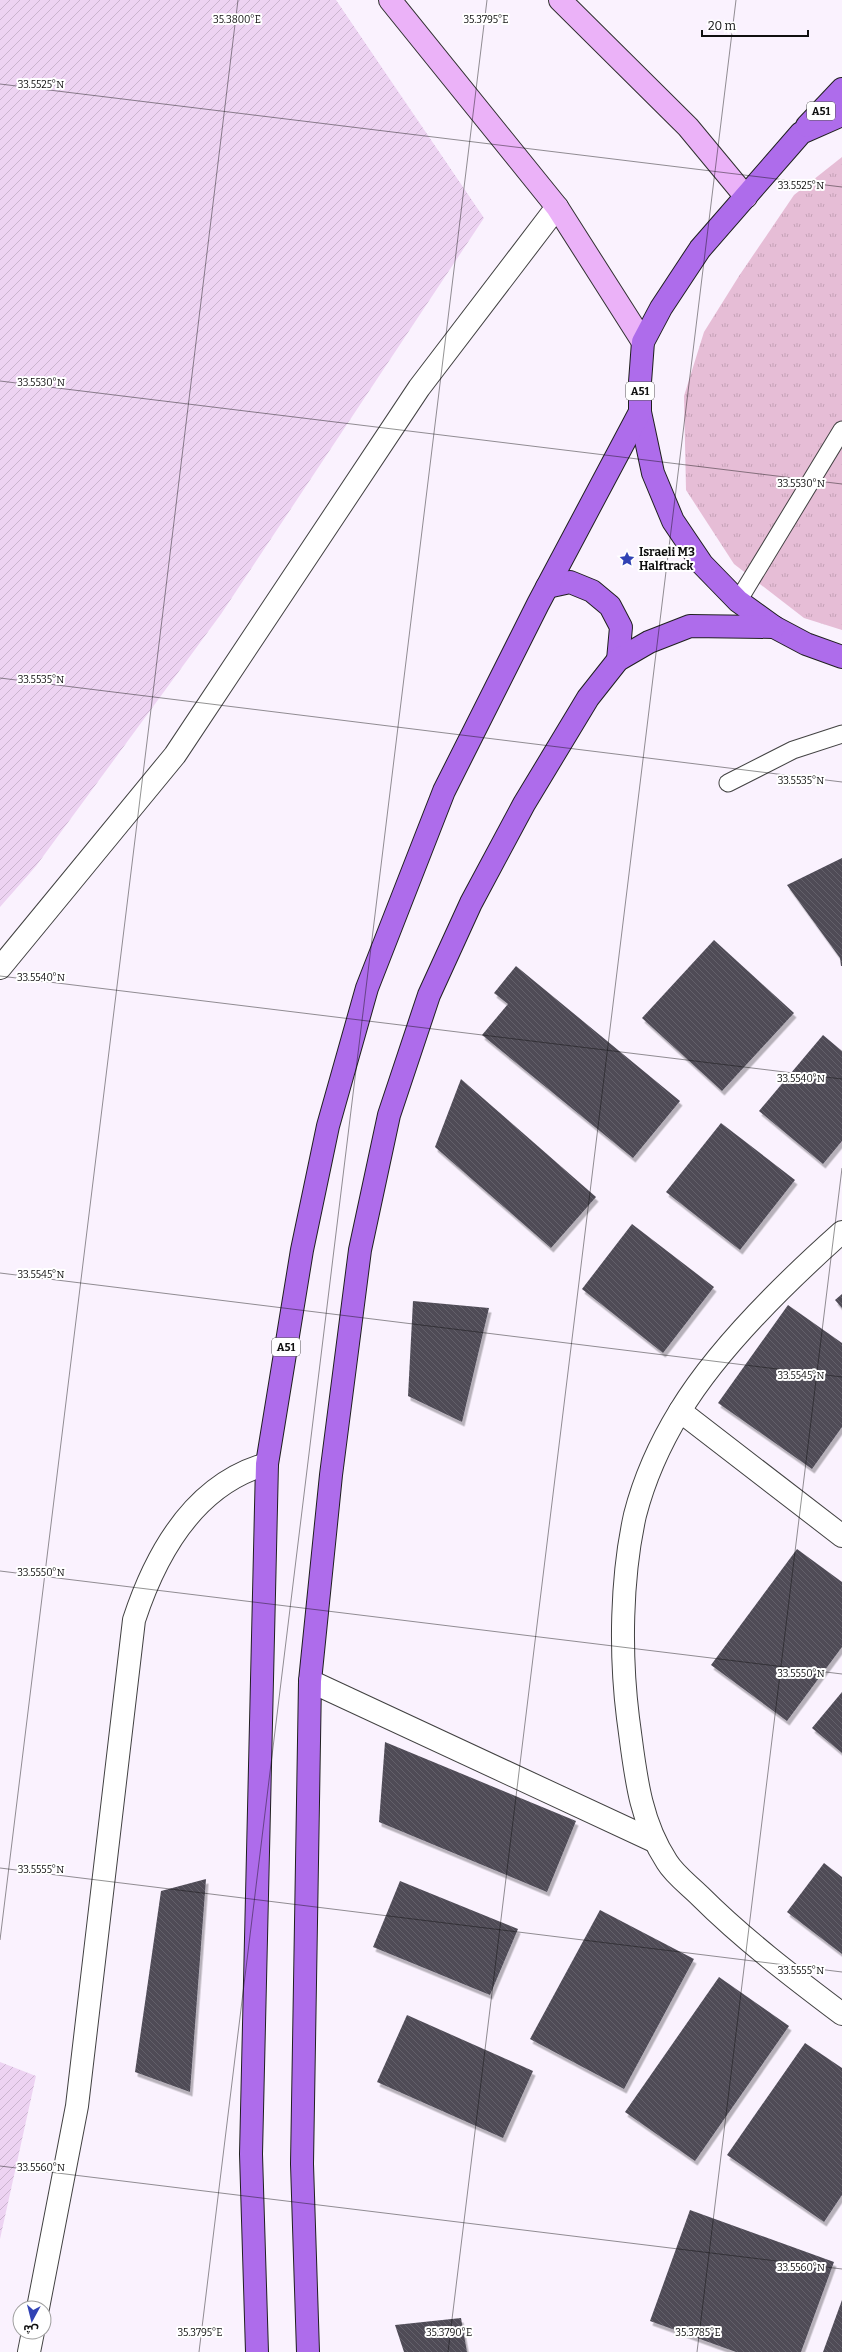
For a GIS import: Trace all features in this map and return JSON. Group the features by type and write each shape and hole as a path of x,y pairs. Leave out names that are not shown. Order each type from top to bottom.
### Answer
{"highway":[{"name":"A51","path":"842,89 801,133 700,249 661,308 643,342 640,382 640,412 653,473 673,521 702,564 738,601 774,626 806,644 842,657"},
{"name":"A51","path":"801,133 842,115"},
{"name":"A51","path":"257,2352 251,2154 267,1464 305,1234 328,1126 366,988 444,791 547,587 640,412"},
{"path":"547,587 570,582 592,591 610,606 621,627 618,660"},
{"name":"A51","path":"308,2352 302,2164 310,1681 331,1475 360,1250 389,1115 429,995 471,903 524,804 588,698 618,660 649,642 690,626 774,626"}],"main road":[{"path":"390,0 556,207 643,342"},
{"path":"560,0 688,127 746,196"}],"street":[{"path":"0,968 175,755 419,388 556,207"},
{"path":"842,1232 814,1257 727,1348 680,1411 654,1463 636,1513 627,1565 624,1612 625,1695 638,1796 654,1841 669,1865 726,1922 842,2014"},
{"path":"680,1411 842,1536"},
{"path":"40,2300 77,2106 134,1620 142,1596 177,1528 219,1486 249,1469 267,1464"},
{"path":"310,1681 654,1841"},
{"path":"29,2352 31,2340"}],"lane":[{"path":"738,601 842,430"},
{"path":"728,783 793,750 842,734"}],"shaded area":[{"path":"0,0 336,0 484,218 221,614 36,866 0,907"},
{"path":"0,2062 36,2076 0,2239"}],"green space":[{"path":"842,157 842,630 804,618 734,564 686,490 684,396 704,332 739,276 794,195"}],"building":[{"path":"842,858 841,966 840,958 787,885"},
{"path":"714,940 794,1013 722,1091 642,1018"},
{"path":"516,966 680,1101 633,1158 482,1035 508,1004 494,993"},
{"path":"823,1035 842,1051 842,1141 823,1164 759,1111"},
{"path":"461,1079 596,1197 551,1248 435,1147"},
{"path":"721,1123 795,1180 740,1250 666,1192"},
{"path":"632,1224 714,1287 663,1353 582,1289"},
{"path":"842,1294 842,1308 835,1300"},
{"path":"413,1301 489,1308 462,1422 408,1396"},
{"path":"788,1305 842,1343 842,1427 812,1469 718,1403"},
{"path":"797,1549 842,1582 842,1647 787,1721 711,1665"},
{"path":"842,1692 842,1753 812,1728"},
{"path":"385,1742 576,1821 547,1892 379,1822"},
{"path":"824,1863 842,1877 842,1954 787,1912"},
{"path":"206,1879 190,2092 135,2072 161,1891"},
{"path":"400,1881 518,1929 490,1995 373,1947"},
{"path":"600,1910 694,1959 624,2089 530,2039"},
{"path":"719,1977 789,2026 695,2161 625,2112"},
{"path":"407,2015 533,2071 503,2138 377,2082"},
{"path":"805,2043 842,2068 842,2195 824,2222 727,2155"},
{"path":"690,2210 834,2262 801,2352 736,2352 650,2321"},
{"path":"842,2300 842,2352 823,2352"},
{"path":"461,2318 467,2352 404,2352 395,2325"}],"place":[{"name":"Israeli M3 Halftrack","path":"627,559"}]}
